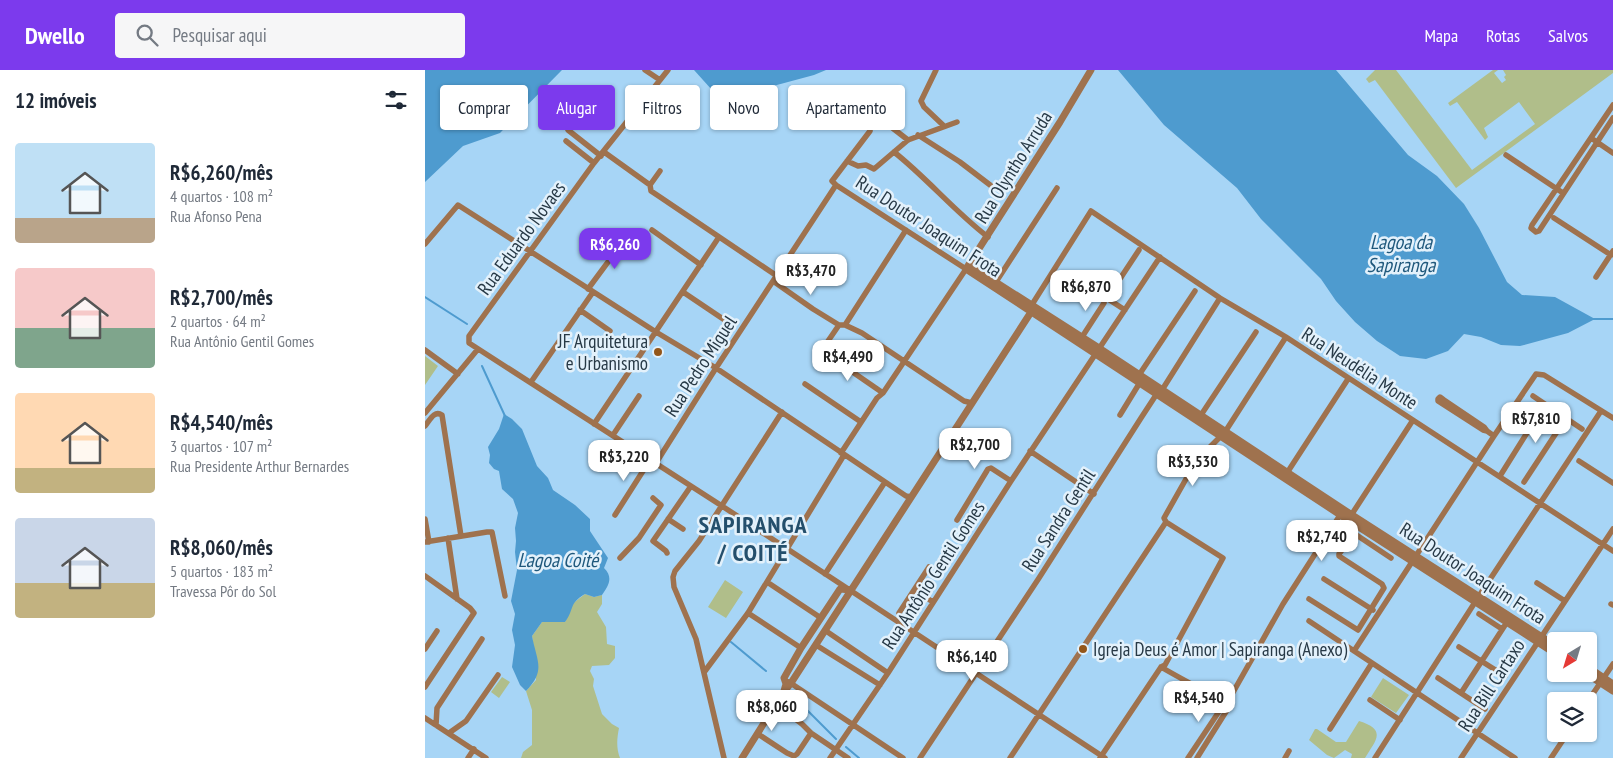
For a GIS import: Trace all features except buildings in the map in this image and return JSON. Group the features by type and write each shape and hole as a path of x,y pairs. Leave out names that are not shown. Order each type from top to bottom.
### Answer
{"street":[{"path":"645,70 660,80"},
{"name":"Rua Eduardo Novaes","path":"478,349 469,343 469,336 594,163 668,70"},
{"path":"936,70 921,100 924,107 944,126"},
{"name":"Rua Olyntho Arruda","path":"705,671 748,613 861,422 905,362 968,267 1091,70"},
{"path":"1613,105 1532,225 1531,228 1533,230 1539,231 1613,118"},
{"path":"870,131 847,161 858,166 866,165 874,169 908,140 957,122"},
{"path":"568,130 650,185 651,190 660,197 719,237 775,278 813,309 842,325 862,333 972,403"},
{"path":"896,130 908,140"},
{"path":"918,135 960,162 994,188"},
{"path":"1591,138 1613,153"},
{"path":"566,142 594,163"},
{"path":"894,152 911,165 937,192 987,237"},
{"path":"1506,154 1563,193"},
{"name":"Rua Pedro Miguel","path":"615,515 716,368 836,185 832,181 847,161"},
{"path":"650,185 659,170"},
{"name":"Rua Doutor Joaquim Frota","path":"836,185 968,267 1097,351 1139,375 1159,392 1509,619 1547,646"},
{"path":"994,285 1057,188"},
{"path":"425,244 458,205 656,332 716,368 906,496 911,497"},
{"name":"Rua Neudélia Monte","path":"1033,310 1033,302 1091,211 1220,298 1286,337 1613,551"},
{"path":"1554,218 1612,253 1596,277"},
{"path":"653,230 701,264"},
{"path":"883,393 825,353 827,344 842,325 906,230"},
{"path":"594,424 719,237"},
{"path":"531,382 580,310 590,290 625,238"},
{"path":"1125,310 1109,300 1108,297 1139,250"},
{"name":"Rua Antônio Gentil Gomes","path":"830,758 888,673 1011,480 1160,257"},
{"path":"1139,375 1195,291"},
{"path":"683,292 731,325"},
{"name":"Rua Sandra Gentil","path":"920,758 1094,494 1220,298"},
{"path":"1082,337 1104,303"},
{"path":"580,310 610,331"},
{"path":"742,758 1033,310"},
{"name":"Rua Doutor Joaquim Frota","path":"1033,310 1082,337 1139,384 1159,392 1201,415 1223,434"},
{"path":"1201,415 1257,332"},
{"path":"425,413 478,349 851,590 1102,757 1161,667 1165,665 1223,558 1166,522 1164,518 1201,456 1223,434 1286,337"},
{"path":"425,350 458,374"},
{"path":"1354,651 1536,374 1544,375 1613,418"},
{"path":"1286,475 1348,379"},
{"path":"805,384 861,422"},
{"path":"1120,415 1139,384"},
{"path":"613,435 639,396"},
{"path":"1533,396 1582,429"},
{"path":"1487,431 1485,427 1440,397 1438,399 1438,401 1494,436"},
{"path":"1500,476 1545,404"},
{"path":"1375,758 1601,411"},
{"path":"724,758 696,639 674,587 673,577 675,571 699,541 782,412"},
{"path":"425,426 435,414 442,415 461,536"},
{"path":"1524,482 1566,418"},
{"path":"1350,517 1413,420"},
{"path":"1031,451 1094,494"},
{"path":"1579,461 1613,483"},
{"path":"957,520 988,469 991,468 1011,480"},
{"path":"825,574 885,482"},
{"path":"667,553 653,541 691,486"},
{"path":"620,558 639,538 661,505 653,498"},
{"path":"1188,758 1222,706 1227,703 1283,604 1342,512"},
{"path":"655,514 683,529"},
{"path":"425,520 427,542 492,532 505,596"},
{"path":"1010,758 1166,522"},
{"name":"Rua Bill Cartaxo","path":"1461,758 1613,529"},
{"path":"1309,599 1357,630 1372,609 1383,590 1383,586 1339,556 1339,554 1353,534 1355,534 1391,558"},
{"path":"448,538 457,599"},
{"path":"899,613 929,566"},
{"path":"425,576 472,609 474,613 425,687"},
{"path":"1324,579 1379,614"},
{"path":"767,582 821,618"},
{"path":"1537,583 1565,601"},
{"path":"783,693 786,684 784,678 801,648 840,589 851,590"},
{"path":"914,590 933,602"},
{"path":"748,613 801,648"},
{"path":"1479,614 1502,629"},
{"path":"1461,693 1509,619"},
{"path":"1309,621 1416,694 1515,758"},
{"path":"826,630 888,673"},
{"path":"425,649 437,631"},
{"path":"436,725 437,708 482,639"},
{"name":"Rua Doutor Joaquim Frota","path":"1539,639 1547,642"},
{"path":"816,646 880,685"},
{"path":"1459,647 1505,676"},
{"path":"1330,729 1372,663"},
{"path":"1594,692 1613,664"},
{"path":"1161,667 1198,689 1227,703"},
{"path":"449,733 466,721 498,675"},
{"path":"1597,675 1613,691"},
{"path":"784,678 903,758"},
{"path":"1437,678 1485,709"},
{"path":"1597,678 1613,684"},
{"path":"1370,700 1400,720"},
{"path":"1197,758 1227,710 1227,703"},
{"path":"776,704 811,733 848,758"},
{"path":"425,718 486,758"},
{"path":"758,734 794,756 811,733"},
{"path":"1551,758 1562,742"},
{"path":"468,758 474,749"},
{"path":"1285,758 1289,751"}],"green space":[{"path":"1375,70 1396,70 1472,170 1535,124 1519,102 1484,128 1488,137 1485,140 1457,102 1450,106 1448,103 1493,70 1498,70 1494,73 1502,83 1506,80 1503,70 1613,70 1613,73 1456,188 1375,80 1369,83 1366,79"},
{"path":"425,356 438,366 425,385"},
{"path":"725,580 743,592 726,618 708,607"},
{"path":"585,594 594,597 602,595 602,604 597,612 606,627 607,644 615,646 615,658 609,665 592,666 590,671 594,679 593,686 602,714 619,728 617,743 620,758 521,758 523,752 532,745 532,710 526,691 536,680 532,636 542,622 565,622 572,604"},
{"path":"502,677 510,682 499,698 491,692"},
{"path":"1383,678 1409,695 1396,713 1371,697"},
{"path":"1359,721 1374,728 1377,736 1365,758 1351,758 1352,754 1345,750 1334,758 1327,755 1309,740 1315,729 1317,729 1336,742 1346,742"}],"water":[{"path":"425,70 562,70 547,85 538,85 538,94 528,105 528,85 440,85 440,130 503,130 500,133 463,146 425,182"},
{"path":"694,70 826,70 777,85 710,85 710,88"},
{"name":"Lagoa da Sapiranga","path":"1118,70 1336,70 1408,155 1437,176 1464,204 1479,228 1507,282 1522,295 1555,297 1595,319 1568,333 1520,346 1501,345 1481,337 1464,334 1448,351 1426,359 1400,356 1377,341 1355,322 1336,301 1321,279 1261,219 1237,188 1164,125"},
{"name":"Lagoa Coité","path":"504,414 522,429 537,466 548,478 553,490 575,505 590,519 590,531 608,558 604,568 609,575 609,582 602,595 594,597 585,594 576,601 565,622 542,622 532,636 538,659 538,671 532,684 526,691 520,685 512,667 515,645 512,630 515,614 511,601 517,570 515,528 518,513 513,499 502,489 499,471 494,469 489,463 488,447 499,429"}],"waterway":[{"path":"425,297 467,324"},
{"path":"1593,319 1613,319"},
{"path":"482,366 505,416"},
{"path":"731,642 766,671"},
{"path":"791,694 836,739"},
{"path":"846,747 859,758"}],"place":[{"name":"JF Arquitetura e Urbanismo","path":"658,352"},
{"name":"Igreja Deus é Amor | Sapiranga (Anexo)","path":"1083,649"}],"district":[{"name":"SAPIRANGA / COITÉ","path":"753,539"}]}
